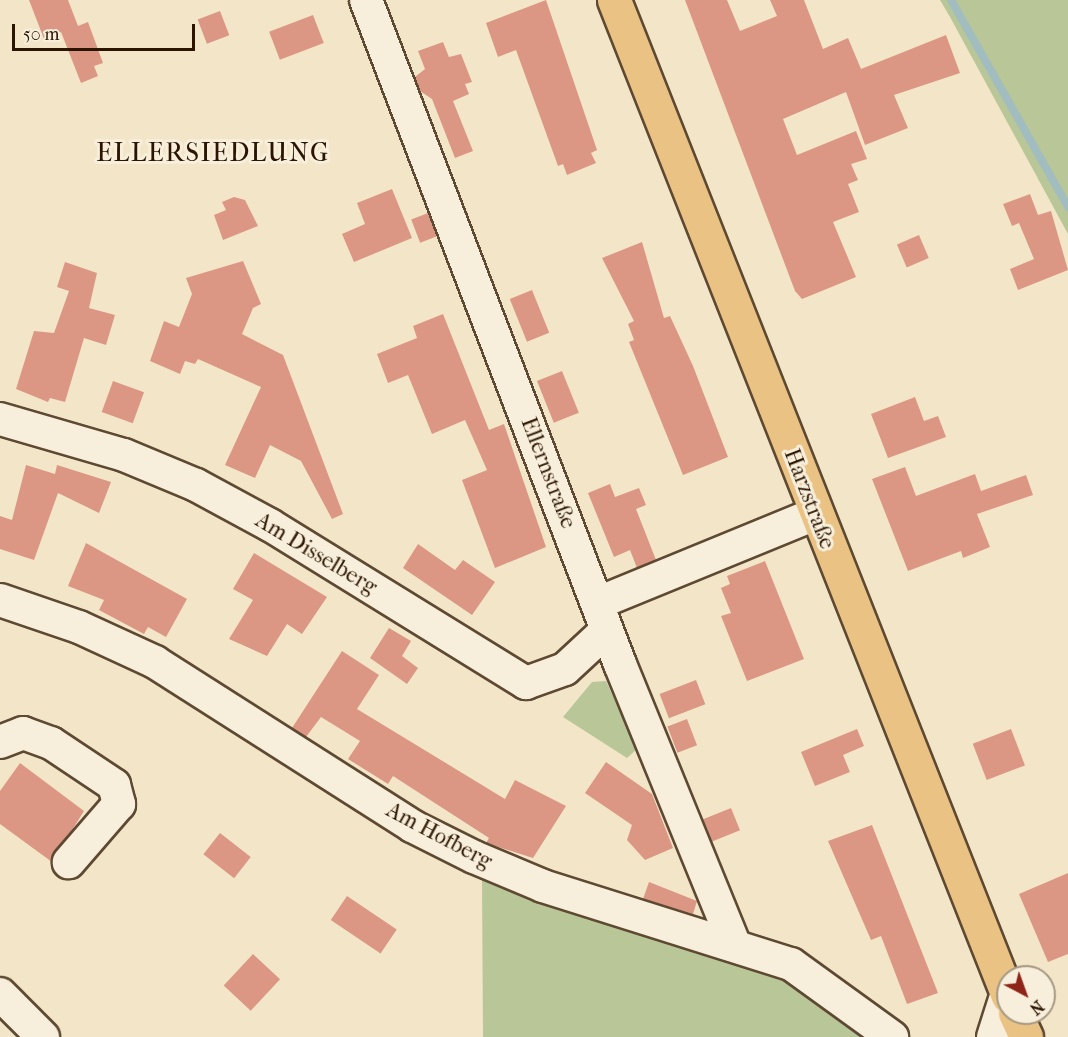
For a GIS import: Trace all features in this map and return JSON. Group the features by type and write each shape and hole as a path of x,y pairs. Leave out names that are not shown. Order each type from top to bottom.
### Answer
{"main road":[{"name":"Harzstraße","path":"614,0 815,514 996,966"}],"street":[{"name":"Ellernstraße","path":"366,0 603,617 734,944"},
{"name":"Am Disselberg","path":"0,419 124,454 196,485 526,683 565,669 603,617"},
{"path":"603,617 815,514"},
{"name":"Am Hofberg","path":"0,600 79,627 154,662 412,826 474,857 543,886 734,944 791,964 892,1037"},
{"path":"0,742 23,733 51,743 114,785 118,804 69,862"},
{"path":"0,994 43,1037"}],"green space":[{"path":"940,0 1068,0 1068,234 950,17"},
{"path":"606,681 637,749 627,758 563,717 592,682"},
{"path":"482,877 790,975 873,1037 483,1037"}],"building":[{"path":"29,0 68,0 78,26 88,22 103,63 94,66 98,76 81,83 61,32 44,39"},
{"path":"546,0 597,150 591,153 596,163 567,175 563,164 558,166 516,50 498,57 486,23"},
{"path":"685,0 727,0 740,31 777,16 770,0 804,0 823,49 848,38 861,69 946,35 960,73 894,95 908,128 865,145 846,92 783,119 797,155 856,131 867,159 851,164 858,180 848,184 859,212 833,222 856,277 802,299 795,291"},
{"path":"220,11 229,35 207,44 198,20"},
{"path":"313,15 324,43 280,60 269,32"},
{"path":"443,42 449,57 461,54 472,82 465,84 469,94 453,101 473,151 455,158 432,99 420,91 415,77 425,69 418,51"},
{"path":"392,189 412,238 354,262 342,234 365,224 357,203"},
{"path":"1030,194 1038,215 1051,211 1068,270 1018,290 1010,269 1034,259 1019,223 1012,226 1003,204"},
{"path":"234,197 245,200 258,226 223,240 214,215 226,210 222,202"},
{"path":"428,213 437,236 420,243 411,219"},
{"path":"919,235 929,258 907,267 897,244"},
{"path":"642,242 664,318 670,316 693,366 728,457 683,475 629,342 634,340 628,324 634,321 602,258"},
{"path":"243,261 261,304 253,308 242,334 283,355 343,514 332,519 301,461 270,445 255,478 225,465 261,387 198,359 195,364 185,361 180,374 150,361 164,321 179,327 192,294 186,278"},
{"path":"65,262 97,273 89,308 115,315 106,345 84,338 65,402 50,398 48,402 16,389 34,331 54,333 69,291 57,287"},
{"path":"532,290 549,333 527,342 510,299"},
{"path":"443,314 489,430 504,424 546,547 495,568 462,480 487,470 465,420 432,434 408,375 388,383 377,354 417,338 413,326"},
{"path":"562,371 579,413 554,423 537,381"},
{"path":"113,381 144,392 133,423 102,412"},
{"path":"915,397 924,421 938,416 946,437 888,458 871,414"},
{"path":"26,465 55,474 57,465 111,482 99,513 58,493 34,560 0,549 0,516 12,520"},
{"path":"905,467 916,496 975,474 981,491 1026,475 1033,495 977,514 990,547 963,558 961,551 908,571 872,479"},
{"path":"610,484 615,497 639,488 646,505 636,509 656,560 637,568 630,550 614,557 588,493"},
{"path":"86,543 187,599 166,637 148,627 144,634 99,610 104,600 68,586"},
{"path":"418,544 455,570 463,560 495,582 472,615 403,568"},
{"path":"254,553 327,597 302,634 287,624 267,656 229,639 253,600 233,589"},
{"path":"765,561 804,659 747,681 721,616 731,613 721,588 730,584 727,576"},
{"path":"389,628 411,641 402,656 418,668 407,684 370,658"},
{"path":"342,651 379,675 357,709 505,799 515,780 566,806 533,858 486,843 489,838 393,776 388,784 348,759 360,741 321,717 306,737 292,728"},
{"path":"696,680 705,704 669,718 660,694"},
{"path":"687,719 697,745 677,753 667,727"},
{"path":"857,729 864,746 843,755 850,772 815,786 801,752"},
{"path":"1011,729 1025,765 987,780 973,744"},
{"path":"606,762 652,794 673,848 645,860 627,840 632,825 585,793"},
{"path":"20,763 84,811 52,862 0,824 0,791"},
{"path":"731,808 740,830 712,841 703,819"},
{"path":"872,825 938,993 907,1004 881,936 871,940 828,841"},
{"path":"220,833 251,857 234,878 203,854"},
{"path":"1068,873 1068,954 1048,962 1019,894"},
{"path":"649,882 697,901 693,914 643,899"},
{"path":"347,896 397,930 381,954 331,920"},
{"path":"253,954 280,979 251,1011 224,985"}],"waterway":[{"path":"951,0 1068,207"}],"district":[{"name":"ELLERSIEDLUNG","path":"213,153"}]}
